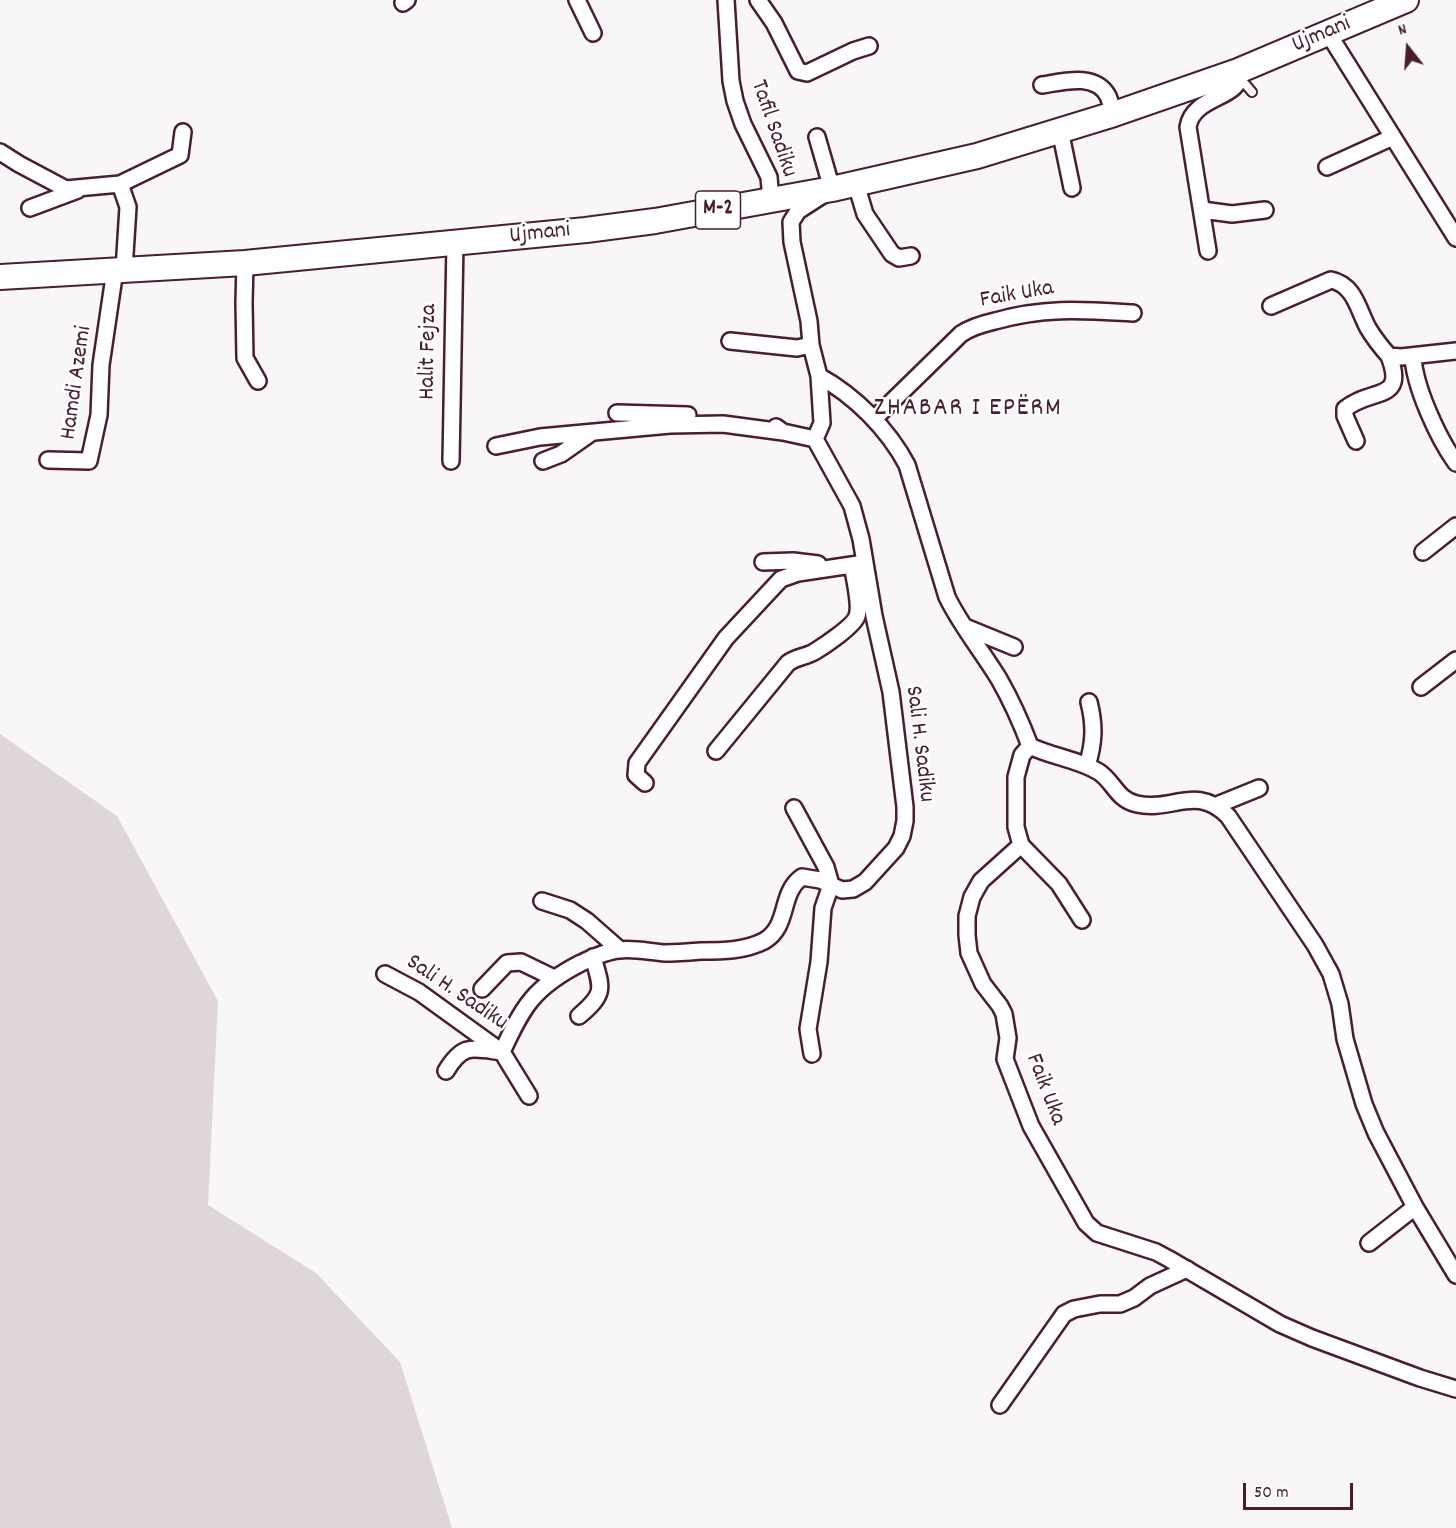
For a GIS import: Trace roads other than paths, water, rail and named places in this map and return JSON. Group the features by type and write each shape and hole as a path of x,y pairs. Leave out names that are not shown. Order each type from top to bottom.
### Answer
{"main road":[{"name":"Ujmani","path":"0,277 245,263 455,243 655,221 832,189 977,156 1238,74 1406,0"}],"street":[{"path":"577,0 593,33"},
{"name":"Tafil Sadiku","path":"726,0 730,81 743,124 769,177 771,200"},
{"name":"Tafil Sadiku","path":"758,0 774,23 798,71 807,73 853,51 869,46"},
{"path":"1328,33 1456,238"},
{"name":"Ujmani","path":"1208,251 1188,127 1189,120 1198,108 1233,89 1238,83 1238,74"},
{"path":"1042,84 1077,80 1094,82 1107,94 1114,114"},
{"path":"1060,130 1072,188"},
{"path":"0,152 66,189 81,189 120,184 180,155 183,132"},
{"path":"495,446 540,437 591,434 651,426 723,424 815,439 822,423 819,376 792,242 791,222 798,211 832,189 817,137"},
{"path":"1327,167 1393,137"},
{"path":"119,270 128,207 120,184"},
{"path":"856,184 865,214 892,254 899,258 912,256"},
{"path":"30,208 81,189"},
{"path":"1202,210 1232,214 1265,210"},
{"name":"Halit Fejza","path":"451,461 455,243"},
{"path":"245,263 245,358 258,381"},
{"name":"Hamdi Azemi","path":"48,460 89,461 99,415 101,365 119,270"},
{"path":"1271,306 1331,280 1337,281 1350,291 1368,328 1389,356 1395,380 1392,387 1385,392 1359,399 1345,409 1345,416 1356,441"},
{"name":"Faik Uka","path":"874,419 969,328 1042,310 1076,309 1132,313"},
{"path":"730,341 797,348 811,345"},
{"path":"1389,356 1401,357 1456,351"},
{"path":"1413,356 1413,368 1438,434 1456,463"},
{"path":"819,376 874,419 900,452 907,465 947,597 1014,706 1030,746 1046,754 1087,766 1102,774 1126,801 1140,805 1154,805 1202,800 1217,805 1228,816 1332,974 1340,1004 1345,1039 1364,1104 1415,1207 1456,1275"},
{"path":"617,413 730,416 771,424 783,432"},
{"path":"543,461 561,454 591,434"},
{"name":"Sali H. Sadiku","path":"716,751 788,663 795,658 814,652 854,622 858,614 855,578 858,564 852,506 815,439"},
{"path":"1424,552 1456,526"},
{"path":"763,562 816,563 827,568"},
{"path":"645,783 636,775 638,763 731,632 781,579 788,575 858,564"},
{"name":"Sali H. Sadiku","path":"501,1052 518,1017 537,992 554,978 592,957 620,950 668,953 726,951 752,945 765,940 775,931 782,919 793,883 802,877 812,878 842,890 852,889 865,882 896,848 902,836 905,807 891,692 866,578 858,564"},
{"path":"965,627 1014,647"},
{"path":"1421,687 1456,660"},
{"path":"1087,766 1094,744 1094,722 1089,702"},
{"path":"1030,746 1022,755 1016,777 1016,827 1021,845 1059,884 1082,920"},
{"path":"1217,805 1259,788"},
{"path":"794,808 826,867 831,885 823,908 819,962 808,1029 812,1054"},
{"name":"Faik Uka","path":"1021,845 981,881 972,897 967,916 969,953 976,970 1004,1014 1008,1038 1005,1059 1030,1126 1086,1223 1097,1233 1155,1252 1280,1324 1420,1378 1456,1389"},
{"path":"542,901 570,910 587,921 620,950"},
{"path":"579,1016 594,1003 601,986 592,957"},
{"name":"Sali H. Sadiku","path":"482,989 507,963 521,963 554,978"},
{"name":"Sali H. Sadiku","path":"385,974 419,992 501,1052 529,1096"},
{"name":"Sali H. Sadiku","path":"447,1071 456,1055 474,1048 501,1052"},
{"path":"1369,1243 1415,1207"},
{"path":"1000,1405 1065,1314 1100,1304 1120,1304 1134,1298 1150,1286 1187,1269"}],"lane":[{"path":"1238,74 1252,92"}],"district":[{"name":"ZHABAR I EPËRM","path":"968,410"}]}
